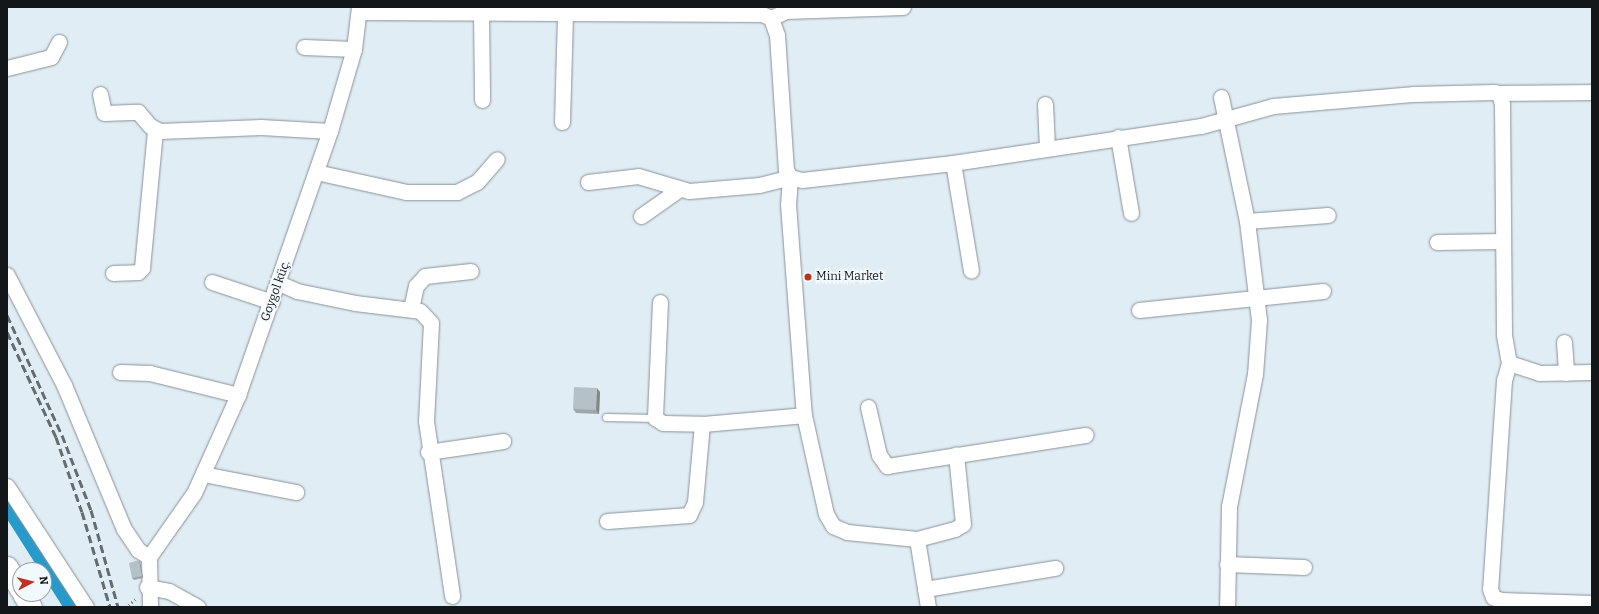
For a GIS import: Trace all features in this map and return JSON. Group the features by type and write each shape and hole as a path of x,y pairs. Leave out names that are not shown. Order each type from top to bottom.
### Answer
{"street":[{"path":"359,10 383,15 481,12 753,14 771,18 786,9 903,7"},
{"name":"Goygol küç.","path":"149,557 203,474 238,395 279,283 330,131 354,49 359,10"},
{"path":"481,12 482,100"},
{"path":"562,122 565,13"},
{"path":"771,18 777,35 784,159 790,177 788,204 804,415 826,514 833,526 847,532 917,538 955,529 962,524 956,454"},
{"path":"7,68 51,57 59,42"},
{"path":"304,47 354,49"},
{"path":"588,182 638,176 651,177 678,190 758,185 790,177 812,180 953,163 1118,137 1208,125 1273,106 1414,94 1592,92"},
{"path":"1498,93 1502,104 1504,335 1509,363 1504,380 1490,588 1494,597 1501,603 1592,602 1590,607"},
{"path":"100,94 104,112 138,112 155,130 261,127 330,131"},
{"path":"1220,97 1247,221 1258,297 1259,337 1229,508 1227,607"},
{"path":"1045,104 1047,148"},
{"path":"113,273 138,272 142,268 155,130"},
{"path":"1118,137 1130,213"},
{"path":"316,172 406,192 457,192 477,182 497,159"},
{"path":"953,163 971,270"},
{"path":"641,216 678,190"},
{"path":"1247,221 1328,215"},
{"path":"1437,242 1502,241"},
{"path":"411,309 416,286 425,276 471,271"},
{"path":"7,275 64,385 124,529 138,550 149,557 147,588 150,607"},
{"path":"212,282 272,302"},
{"path":"279,283 297,291 355,303 411,309 427,315 433,330 426,404 428,452 452,596"},
{"path":"1139,310 1323,291"},
{"path":"660,302 652,408 655,418 663,423 702,424 804,415"},
{"path":"1564,342 1566,373"},
{"path":"1509,363 1527,371 1566,373 1592,372"},
{"path":"120,372 150,373 238,395"},
{"path":"868,407 879,455 886,466 1086,435"},
{"path":"607,521 689,514 695,502 702,424"},
{"path":"428,452 502,441"},
{"path":"203,474 296,492"},
{"path":"7,486 86,607"},
{"path":"917,538 928,607"},
{"path":"1227,564 1304,567"},
{"path":"925,589 1056,568"},
{"path":"147,588 169,591 198,607"}],"lane":[{"path":"606,417 655,418"}],"building":[{"path":"574,387 597,388 596,410 573,409"},
{"path":"139,560 142,576 132,578 129,563"}],"waterway":[{"path":"7,506 71,607"}],"railway":[{"path":"7,315 62,435 91,510 118,607"},
{"path":"7,332 56,437 82,512 110,607"}],"place":[{"name":"Mini Market","path":"808,277"}]}
